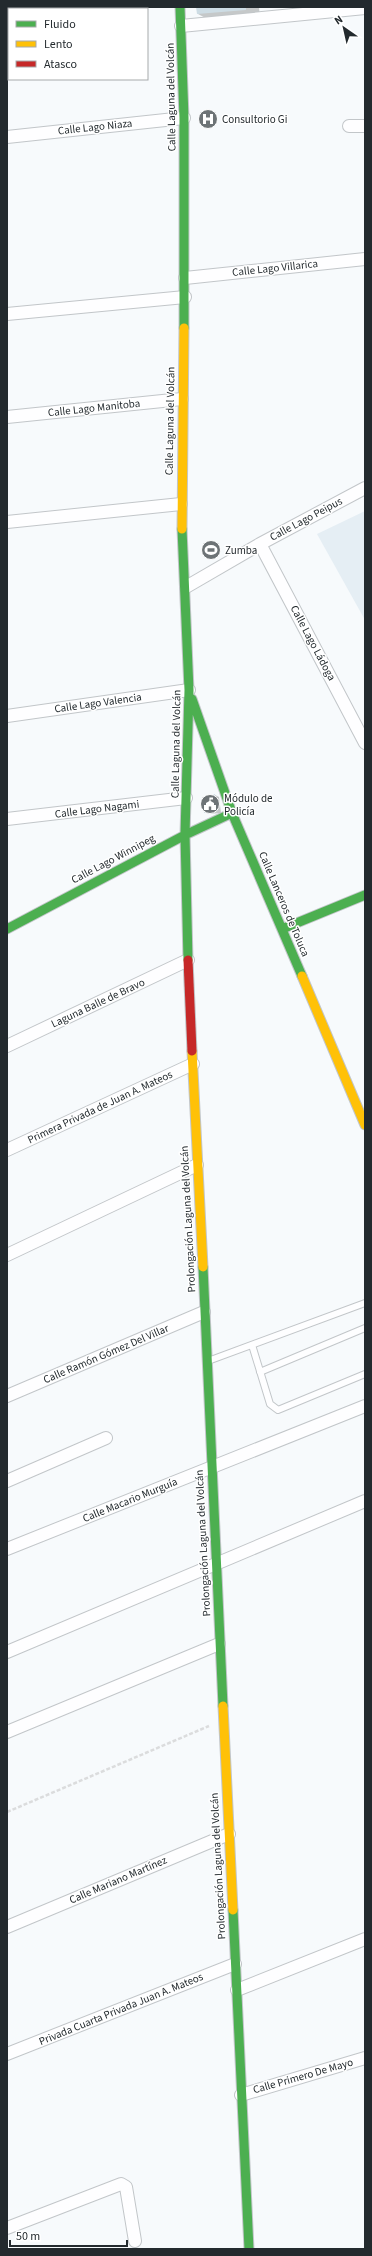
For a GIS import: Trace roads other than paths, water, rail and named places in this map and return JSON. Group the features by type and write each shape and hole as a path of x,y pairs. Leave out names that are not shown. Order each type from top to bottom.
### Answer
{"street":[{"name":"Calle Laguna del Volcán","path":"180,7 184,118 185,278 181,504 186,587 189,690 185,835"},
{"path":"181,26 365,8"},
{"name":"Calle Lago Niaza","path":"7,137 184,118"},
{"path":"349,126 365,126"},
{"name":"Calle Lago Villarica","path":"185,278 365,259"},
{"path":"7,314 185,297"},
{"name":"Calle Lago Manitoba","path":"7,418 182,399"},
{"name":"Calle Lago Peipus","path":"186,587 260,544 365,488"},
{"path":"7,522 181,504"},
{"name":"Calle Lago Ládoga","path":"260,544 365,743"},
{"name":"Calle Lago Valencia","path":"7,716 189,690"},
{"name":"Calle Lanceros de Toluca","path":"189,690 232,813 365,1125"},
{"name":"Calle Lago Nagami","path":"7,819 186,798"},
{"name":"Calle Lago Winnipeg","path":"7,930 185,835 232,813"},
{"name":"Prolongación Laguna del Volcán","path":"185,835 188,960 206,1361 249,2249"},
{"path":"282,929 365,895"},
{"name":"Laguna Balle de Bravo","path":"7,1046 188,960"},
{"name":"Primera Privada de Juan A. Mateos","path":"7,1150 193,1064"},
{"path":"7,1255 198,1165"},
{"name":"Calle Ramón Gómez Del Villar","path":"7,1396 204,1312"},
{"name":"Calle Macario Murguía","path":"7,1549 365,1406"},
{"path":"7,1481 106,1438"},
{"path":"7,1652 365,1501"},
{"path":"7,1732 219,1644"},
{"name":"Calle Mariano Martínez","path":"7,1927 229,1834"},
{"path":"236,1990 365,1939"},
{"name":"Privada Cuarta Privada Juan A. Mateos","path":"7,2054 235,1964"},
{"name":"Calle Primero De Mayo","path":"241,2095 365,2058"},
{"path":"7,2228 123,2184 126,2187 135,2241"}],"lane":[{"path":"206,1361 365,1303"},
{"path":"260,1372 365,1328"},
{"path":"252,1344 270,1404 278,1410 365,1374"}],"place":[{"name":"Consultorio Gi","path":"208,119"},
{"name":"Zumba","path":"211,550"},
{"name":"Módulo de Policía","path":"210,804"}]}
